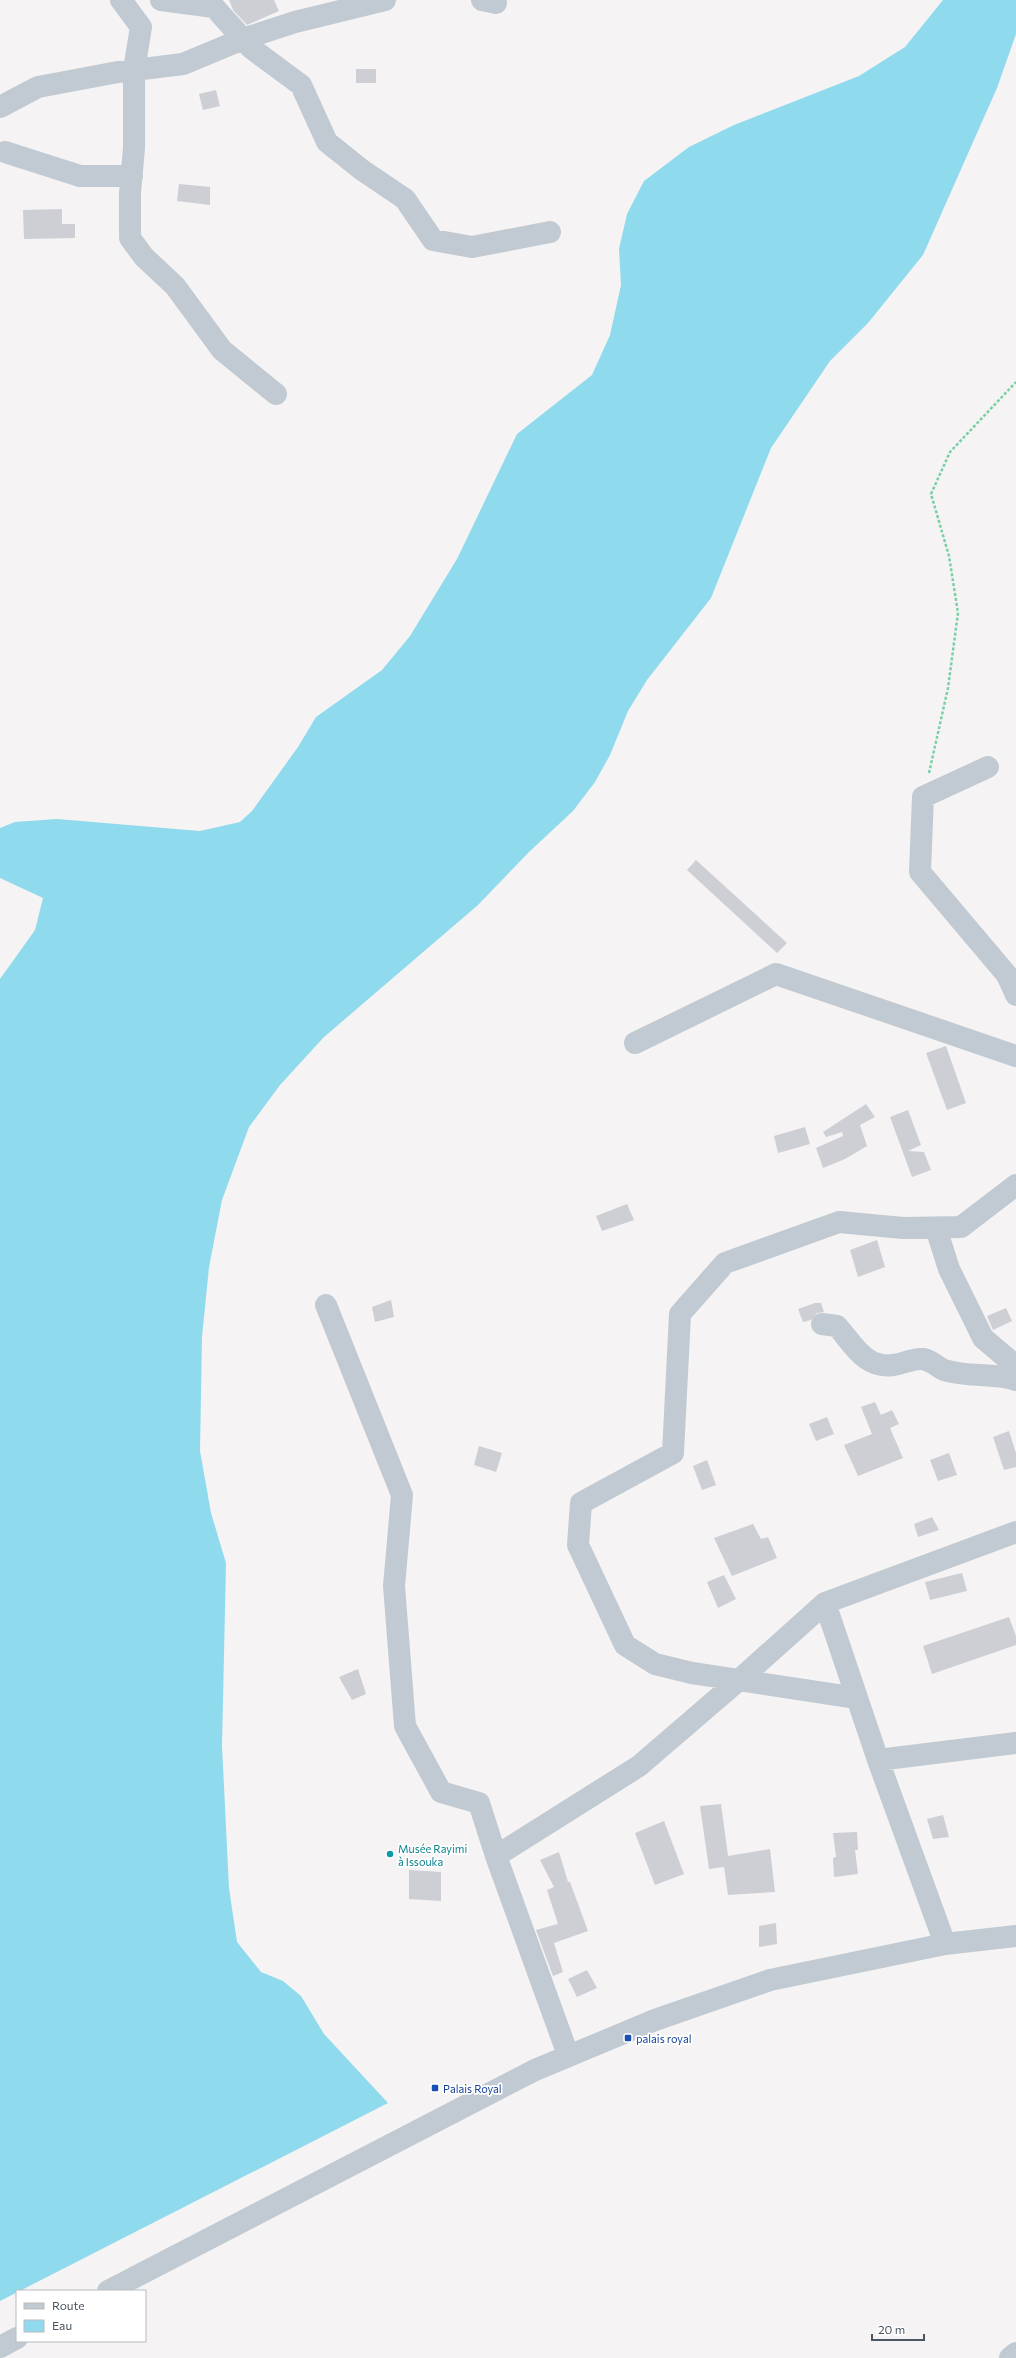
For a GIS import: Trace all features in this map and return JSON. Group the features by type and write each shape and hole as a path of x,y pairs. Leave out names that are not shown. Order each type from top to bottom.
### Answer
{"street":[{"path":"121,0 141,27 134,70 134,148 130,238 144,257 175,286 222,350 276,394"},
{"path":"161,0 214,7 251,48 301,85 327,142 362,170 405,199 433,240 472,247 550,232"},
{"path":"0,107 38,87 134,70 183,64 243,39 295,22 385,0"},
{"path":"2,152 80,176 132,176"},
{"path":"988,767 923,797 920,872 1007,976 1016,995"},
{"path":"635,1043 776,974 949,1035 1016,1056"},
{"path":"857,1698 692,1673 655,1664 625,1645 578,1545 581,1503 674,1453 680,1314 725,1263 838,1222 903,1228 961,1227 1016,1185"},
{"path":"936,1228 948,1269 983,1338 1016,1366"},
{"path":"326,1305 402,1495 394,1586 405,1726 441,1792 479,1803 496,1856 568,2055"},
{"path":"822,1324 837,1326 857,1352 874,1364 893,1365 913,1359 925,1359 942,1369 964,1376 1002,1376 1016,1380"},
{"path":"496,1856 639,1766 739,1680 824,1603 1016,1532"},
{"path":"824,1603 878,1760 945,1944"},
{"path":"878,1760 1016,1743"},
{"path":"110,2290 457,2108 568,2055 655,2020 770,1980 945,1944 1016,1936"},
{"path":"0,2347 16,2339"},
{"path":"1010,2358 1016,2353"}],"path":[{"path":"923,797 948,688 958,613 949,556 931,494 950,452 1016,382"}],"water":[{"path":"943,0 1016,0 1016,34 997,88 923,255 868,323 830,361 771,448 711,598 647,680 628,711 610,755 595,782 573,811 529,852 478,905 324,1037 280,1085 249,1127 222,1200 209,1267 202,1337 200,1451 211,1513 226,1563 222,1746 229,1888 237,1942 261,1972 283,1981 301,1996 324,2034 388,2103 22,2290 16,2290 16,2293 0,2301 0,979 35,930 43,898 0,878 0,828 15,822 57,819 200,831 240,822 252,811 298,747 316,717 382,670 410,636 457,559 517,434 592,375 610,335 621,285 619,249 627,214 644,181 689,147 734,125 859,76 905,47"}],"building":[{"path":"229,0 274,0 279,11 247,25 233,10"},
{"path":"356,69 376,69 376,83 356,83"},
{"path":"216,90 220,106 203,110 199,94"},
{"path":"179,184 210,187 210,205 177,201"},
{"path":"62,209 62,224 75,224 75,238 24,239 23,210"},
{"path":"696,860 787,943 777,953 687,870"},
{"path":"946,1046 966,1103 947,1110 926,1053"},
{"path":"866,1104 875,1117 860,1125 867,1146 845,1159 823,1168 816,1148 843,1136 842,1132 826,1137 823,1132"},
{"path":"908,1110 921,1145 908,1151 924,1152 931,1170 912,1177 890,1117"},
{"path":"805,1127 810,1144 778,1153 774,1136"},
{"path":"627,1204 634,1220 602,1231 596,1216"},
{"path":"877,1240 885,1267 858,1277 850,1250"},
{"path":"391,1300 394,1317 375,1322 372,1307"},
{"path":"815,1303 821,1303 824,1312 817,1313 811,1320 803,1322 798,1309"},
{"path":"1006,1308 1012,1321 993,1330 987,1316"},
{"path":"875,1402 881,1415 892,1410 899,1424 890,1428 903,1458 858,1476 844,1445 872,1434 861,1407"},
{"path":"827,1417 834,1434 816,1441 809,1424"},
{"path":"1009,1431 1016,1453 1016,1467 1004,1470 993,1437"},
{"path":"479,1446 502,1453 496,1472 474,1465"},
{"path":"949,1453 957,1475 938,1481 930,1460"},
{"path":"707,1460 716,1485 702,1490 693,1466"},
{"path":"932,1517 939,1530 918,1537 914,1524"},
{"path":"753,1524 761,1539 768,1537 777,1558 732,1576 714,1538"},
{"path":"962,1573 967,1591 930,1600 925,1582"},
{"path":"724,1575 736,1599 718,1608 707,1582"},
{"path":"1009,1617 1016,1636 1016,1645 932,1674 923,1646"},
{"path":"358,1669 366,1694 352,1700 339,1677"},
{"path":"721,1804 728,1856 770,1849 775,1892 728,1895 724,1867 709,1869 700,1806"},
{"path":"943,1815 949,1837 933,1839 927,1819"},
{"path":"664,1821 684,1874 655,1885 635,1833"},
{"path":"857,1832 858,1850 855,1850 858,1874 834,1877 833,1858 836,1857 833,1833"},
{"path":"559,1852 568,1882 570,1882 588,1931 554,1943 563,1972 553,1976 536,1930 558,1924 547,1890 554,1887 540,1860"},
{"path":"409,1870 441,1872 441,1901 409,1899"},
{"path":"776,1923 777,1944 759,1947 759,1926"},
{"path":"587,1970 597,1988 577,1997 568,1979"}],"place":[{"name":"Musée Rayimi à Issouka","path":"390,1854"},
{"name":"palais royal","path":"628,2038"},
{"name":"Palais Royal","path":"435,2088"}]}
